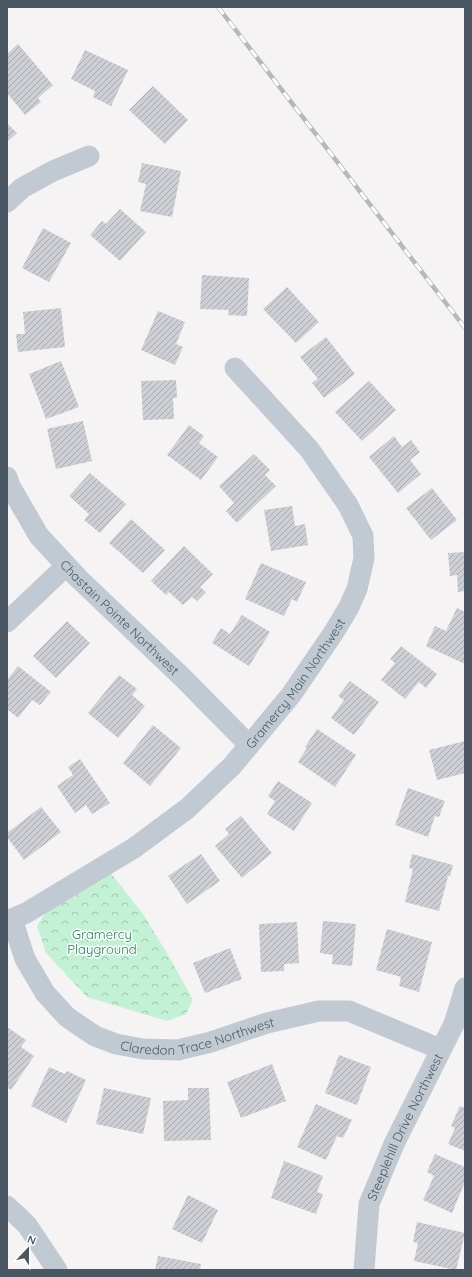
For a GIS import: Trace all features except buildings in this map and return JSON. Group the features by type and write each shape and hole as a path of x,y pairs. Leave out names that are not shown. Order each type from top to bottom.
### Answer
{"street":[{"path":"7,202 22,188 53,171 90,156"},
{"name":"Gramercy Main Northwest","path":"10,920 26,913 134,848 188,808 232,766 291,695 334,632 349,607 357,589 364,558 363,536 348,505 309,449 235,368"},
{"name":"Chastain Pointe Northwest","path":"7,477 10,486 39,536 66,566 183,678 249,745"},
{"path":"7,622 66,566"},
{"name":"Claredon Trace Northwest","path":"10,920 25,959 45,993 67,1016 95,1036 116,1044 143,1050 178,1050 211,1042 267,1023 319,1011 349,1010 440,1049"},
{"name":"Steeplehill Drive Northwest","path":"364,1270 370,1204 394,1144 440,1049 454,1024 465,988"},
{"path":"7,1206 27,1225 57,1270"},
{"path":"356,1270 364,1270"}],"green space":[{"name":"Gramercy Playground","path":"109,871 143,914 193,1000 186,1014 167,1021 87,997 46,953 37,926 45,913"}],"railway":[{"path":"218,7 465,328"}]}
